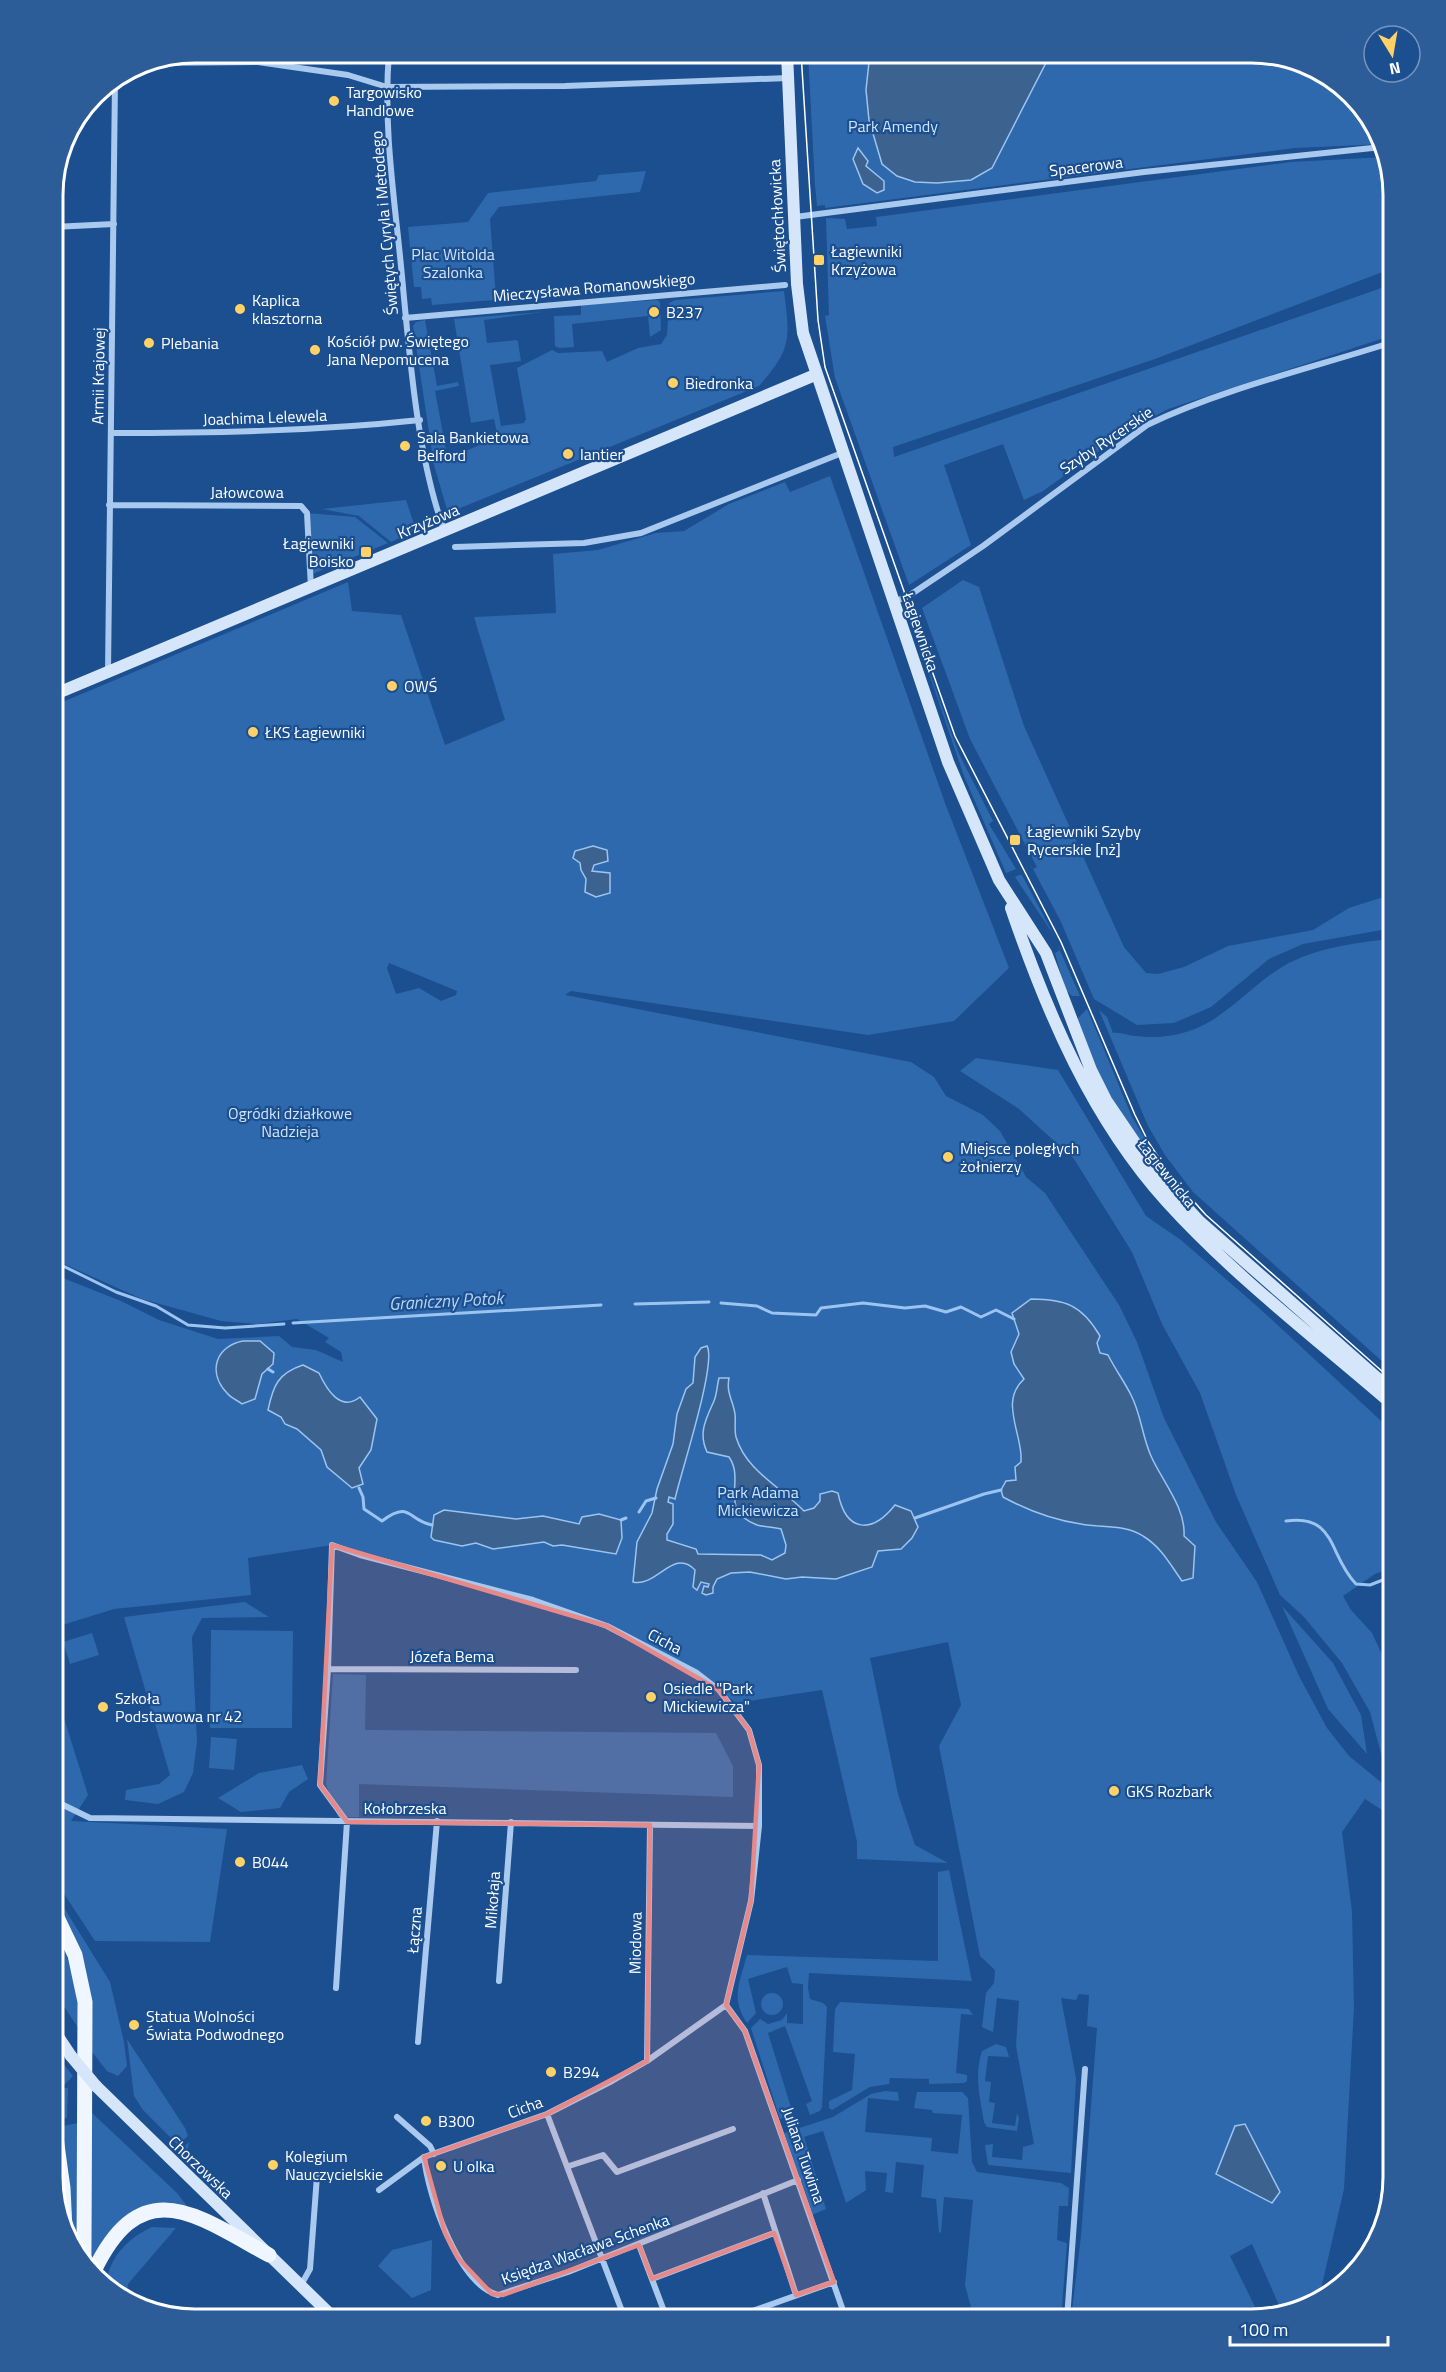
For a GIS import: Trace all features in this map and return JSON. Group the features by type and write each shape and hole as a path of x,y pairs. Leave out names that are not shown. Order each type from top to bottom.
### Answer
{"main road":[{"name":"Świętochłowicka","path":"787,63 799,309 815,375"},
{"name":"Łagiewnicka","path":"815,375 948,762 1007,895 1061,1034 1081,1076 1124,1147 1166,1201 1215,1250 1383,1396"},
{"name":"Krzyżowa","path":"63,691 446,532 815,375"},
{"name":"Łagiewnicka","path":"1007,895 1043,948 1091,1070 1106,1100 1157,1175 1223,1243 1383,1382"},
{"path":"63,1931 75,1955 85,2002 84,2248"},
{"name":"Chorzowska","path":"63,2045 96,2086 325,2309"},
{"path":"97,2265 114,2234 129,2220 149,2212 190,2214 269,2255"}],"street":[{"path":"265,63 348,75 387,87 565,86 788,78"},
{"name":"Świętych Cyryla i Metodego","path":"388,63 390,168 405,318 429,473 446,532"},
{"name":"Armii Krajowej","path":"108,672 115,91"},
{"name":"Spacerowa","path":"794,217 1144,172 1374,148"},
{"path":"63,227 114,224"},
{"name":"Mieczysława Romanowskiego","path":"405,318 785,285"},
{"name":"Szyby Rycerskie","path":"894,602 910,595 983,546 1147,425 1214,399 1383,345"},
{"name":"Joachima Lelewela","path":"111,433 333,429 420,420"},
{"path":"455,547 584,543 641,533 842,453"},
{"name":"Jałowcowa","path":"109,505 301,506 307,513 311,588"},
{"name":"Cicha","path":"347,1822 320,1785 328,1670 332,1545 360,1555 533,1600 607,1626 697,1673 719,1690 749,1730 759,1765 759,1826 751,1901 726,2005 647,2061 548,2114 424,2157 379,2190"},
{"name":"Józefa Bema","path":"328,1670 576,1670"},
{"name":"Kołobrzeska","path":"63,1804 90,1818 759,1826"},
{"name":"Łączna","path":"418,2042 437,1821"},
{"path":"336,1988 347,1822"},
{"name":"Mikołaja","path":"499,1980 511,1822"},
{"name":"Miodowa","path":"647,2061 650,1825"},
{"name":"Juliana Tuwima","path":"726,2005 745,2031 843,2309"},
{"path":"1068,2309 1085,2069"},
{"path":"548,2114 622,2309"},
{"path":"397,2116 430,2146 434,2154"},
{"path":"569,2166 603,2155 617,2172 733,2129"},
{"name":"Księdza Wacława Schenka","path":"424,2157 445,2233 458,2258 492,2294 504,2295 639,2245 798,2180"},
{"path":"301,2285 310,2269 317,2176"},
{"path":"763,2193 774,2233 796,2295"},
{"path":"652,2280 774,2233"},
{"path":"639,2245 663,2309"},
{"path":"758,2309 834,2282"}],"highlighted area":[{"path":"332,1545 607,1626 719,1690 749,1730 759,1765 751,1901 726,2005 745,2031 834,2282 796,2295 774,2233 652,2279 639,2245 503,2295 492,2294 458,2258 445,2233 424,2157 547,2114 647,2061 650,1825 347,1822 320,1785"}],"green space":[{"name":"Park Amendy","path":"809,63 1260,63 1293,70 1324,85 1350,108 1361,122 1372,144 1295,148 825,208 825,205 817,206"},
{"path":"1378,157 1383,195 1383,272 1155,359 893,447 894,457 1383,287 1383,338 1168,409 1125,432 1043,491 1024,500 1003,444 944,465 971,545 909,585 835,378 825,316 829,315 826,218 845,219 847,229 877,226 876,217 1291,162"},
{"name":"Plac Witolda Szalonka","path":"646,171 640,192 499,207 490,219 496,298 494,300 432,305 431,298 422,299 421,287 414,287 408,227 468,222 488,193 596,181 599,175"},
{"path":"784,291 787,320 786,342 778,362 759,386 448,513 434,465 413,326 416,322 425,320 437,386 458,382 459,386 435,391 447,455 468,450 498,437 494,419 471,423 454,319 543,312 484,320 487,343 517,340 518,342 521,361 490,365 501,426 524,423 526,419 517,368 552,350 558,353 602,351 607,362 638,348 661,344 667,335 669,303 675,300"},
{"path":"657,300 660,302 661,330 650,337 648,316 572,324 574,347 555,346 554,316 581,315 581,305"},
{"path":"830,476 945,803 1009,968 954,1021 868,1035 571,991 565,995 911,1062 934,1077 946,1096 983,1115 1000,1131 1026,1177 1045,1193 1119,1305 1137,1342 1164,1418 1216,1522 1257,1582 1299,1676 1327,1728 1349,1756 1383,1784 1383,1811 1365,1799 1342,1832 1352,1912 1354,2008 1344,2189 1321,2289 1293,2302 1279,2305 1252,2244 1230,2256 1256,2309 1072,2309 1081,2236 1097,2028 1087,2026 1089,1995 1079,1994 1076,2000 1061,1998 1076,2078 1071,2173 988,2165 985,2145 993,2144 992,2157 1022,2160 1023,2147 1034,2144 1016,2046 1019,2001 997,1998 993,2032 982,2027 986,1993 994,1983 995,1970 980,1956 939,1746 961,1705 948,1642 870,1658 898,1794 915,1845 948,1863 857,1859 857,1842 822,1690 736,1703 697,1673 607,1626 533,1600 332,1545 248,1558 251,1595 114,1609 63,1625 63,1278 121,1301 159,1320 218,1339 279,1336 292,1347 316,1350 343,1362 341,1352 325,1342 329,1338 297,1319 257,1324 221,1321 142,1299 63,1263 63,702 348,582 352,611 401,615 445,745 505,720 474,617 556,613 553,554 598,550 656,533 684,531 729,504 785,482 790,492","holes":["389,963 457,991 456,995 441,1001 419,988 396,994 387,968","1013,1317 1097,1343 1100,1353 1108,1355 1134,1402 1151,1456 1181,1515 1184,1536 1194,1544 1182,1580 1155,1544 1133,1530 1113,1525 1044,1516 1003,1497 1006,1481 1016,1480 1015,1467 1021,1462 1011,1409 1024,1379 1013,1358 1019,1334"]},
{"path":"406,500 416,530 391,542 359,516 322,509"},
{"path":"307,513 355,517 388,543 310,575"},
{"path":"963,580 979,587 1024,726 1124,947 1146,973 1158,974 1184,967 1228,946 1313,930 1349,908 1383,897 1383,930 1303,944 1269,959 1211,1007 1174,1023 1137,1025 1094,999 1061,922 1033,869 1037,867 970,739 922,608"},
{"path":"909,615 959,754 993,821 989,824 1016,869 1006,873 964,776"},
{"path":"1022,875 1056,941 1015,877"},
{"path":"1383,940 1383,1362 1193,1192 1165,1155 1148,1126 1099,1010 1107,1017 1113,1033 1148,1037 1180,1034 1212,1020 1270,975 1294,960 1336,947"},
{"path":"1060,950 1080,996 1072,996 1065,989 1055,953"},
{"path":"1087,1009 1132,1117 1168,1178 1204,1217 1357,1352 1243,1258 1165,1179 1105,1092 1077,1019"},
{"path":"976,1058 1058,1070 1146,1216 1181,1240 1258,1307 1383,1423 1383,1571 1343,1596 1351,1610 1372,1633 1383,1657 1383,1761 1370,1712 1342,1663 1304,1617 1280,1595 1236,1495 1200,1393 1162,1324 1132,1252 1074,1159 1019,1109 960,1071"},
{"path":"245,1602 269,1617 202,1618 192,1637 197,1742 193,1773 184,1792 158,1804 125,1800 126,1790 159,1784 170,1775 124,1617"},
{"path":"1282,1606 1333,1663 1361,1715 1367,1754 1328,1709"},
{"path":"211,1630 293,1631 292,1728 210,1728"},
{"path":"92,1633 99,1655 70,1664 63,1642"},
{"path":"333,1674 366,1675 365,1730 716,1733 733,1766 733,1797 359,1784 359,1817 338,1817 326,1784"},
{"path":"63,1715 88,1795 71,1821 227,1829 210,1942 95,1941 63,1892"},
{"path":"211,1737 237,1739 234,1770 209,1768"},
{"path":"302,1765 308,1779 289,1792 280,1808 241,1812 218,1798 259,1773"},
{"path":"949,1870 972,1981 809,1973 810,1999 823,2003 827,2007 822,2107 820,2111 810,2115 806,2104 812,2101 785,2026 768,2033 793,2114 780,2119 751,2028 760,2019 768,2024 782,2020 787,2013 787,2023 803,2024 803,1984 792,1983 787,1967 748,1979 756,2013 747,2023 739,2006 738,1990 747,1955 938,1961 938,1872"},
{"path":"63,1906 110,1982 124,2042 127,2066 118,2076 107,2071 92,2052 91,2000 85,1965 72,1931 63,1915"},
{"path":"63,1947 72,1974 79,2029 63,2005"},
{"path":"772,1993 780,1996 783,2004 780,2012 772,2015 764,2012 761,2004 764,1996"},
{"path":"840,2002 969,2009 973,2015 961,2014 956,2073 967,2075 967,2081 929,2084 929,2079 890,2078 889,2084 870,2087 832,2110 829,2108 829,2101 852,2090 855,2054 833,2052 835,2009"},
{"path":"127,2039 185,2128 188,2136 181,2142 185,2146 189,2142 187,2154 143,2110 134,2096"},
{"path":"996,2044 1006,2047 1009,2057 988,2056 985,2081 991,2082 989,2102 995,2103 992,2123 1015,2126 1017,2113 1019,2118 1017,2131 987,2127 984,2122 978,2087 978,2069 982,2051"},
{"path":"63,2064 73,2076 63,2084"},
{"path":"63,2088 68,2088 67,2118 63,2119"},
{"path":"885,2091 898,2092 899,2101 868,2098 865,2132 932,2138 931,2151 958,2154 962,2115 933,2113 932,2110 914,2108 917,2092 962,2092 968,2098 972,2162 977,2172 1061,2183 1069,2188 1068,2206 1059,2206 1057,2240 1067,2243 1062,2309 971,2309 965,2285 973,2200 944,2197 941,2233 939,2232 936,2199 921,2197 924,2165 896,2162 893,2193 885,2192 887,2173 865,2171 866,2190 846,2203 823,2131 804,2137 826,2209 812,2215 784,2133 833,2117 871,2094"},
{"path":"91,2112 177,2193 187,2206 167,2207 123,2221 111,2231 92,2259"},
{"path":"78,2123 77,2235 71,2221 69,2173 63,2141 63,2126"},
{"path":"152,2227 176,2228 128,2284 127,2290 108,2274 122,2249 143,2231"},
{"path":"432,2240 431,2290 412,2298 378,2266 392,2250"}],"shaded area":[{"path":"869,63 1046,63 992,168 971,180 915,182 897,176 882,164 869,120 866,90"},
{"path":"858,148 868,161 866,166 884,181 884,190 877,193 863,184 853,159"},
{"path":"593,846 607,850 608,861 594,865 592,871 610,873 610,893 596,897 585,892 586,879 580,863 573,858 575,851"},
{"path":"1031,1299 1054,1300 1072,1306 1086,1317 1100,1336 1097,1343 1100,1353 1108,1355 1131,1395 1151,1456 1181,1515 1184,1536 1195,1546 1193,1578 1182,1581 1160,1551 1136,1532 1060,1520 1003,1497 1001,1490 1006,1481 1016,1480 1015,1467 1021,1462 1012,1405 1017,1387 1024,1379 1014,1364 1011,1352 1019,1334 1012,1313"},
{"path":"243,1341 260,1341 274,1353 273,1364 262,1374 255,1399 242,1404 229,1395 221,1385 216,1369 217,1361 226,1348"},
{"path":"707,1346 709,1356 707,1373 697,1419 675,1499 669,1497 668,1502 673,1504 673,1524 667,1534 667,1540 696,1549 698,1554 761,1555 772,1560 785,1553 786,1545 781,1529 757,1525 745,1519 738,1511 734,1494 735,1476 729,1457 707,1452 704,1445 704,1426 715,1398 719,1378 729,1378 729,1392 735,1414 735,1434 748,1460 765,1478 804,1511 814,1508 820,1501 820,1494 832,1491 838,1493 847,1516 853,1522 861,1525 878,1521 895,1505 911,1511 918,1527 912,1538 901,1549 878,1551 872,1567 836,1579 802,1577 786,1579 750,1572 731,1573 717,1579 713,1593 706,1595 702,1593 704,1586 708,1587 709,1584 701,1582 697,1590 693,1587 695,1570 687,1564 680,1563 672,1565 649,1579 633,1582 637,1542 652,1513 657,1489 673,1444 677,1414 686,1389 693,1383 695,1357 701,1348"},
{"path":"303,1365 319,1373 330,1391 340,1400 353,1401 360,1397 377,1419 371,1450 359,1468 363,1484 352,1488 327,1467 321,1450 297,1429 285,1424 281,1417 268,1410 272,1394 282,1376"},
{"path":"444,1510 516,1519 543,1516 579,1524 582,1517 599,1514 621,1520 622,1538 616,1554 562,1545 553,1546 544,1542 493,1549 476,1543 462,1546 434,1540 431,1537 434,1515"},
{"path":"1245,2124 1280,2192 1272,2203 1216,2174 1235,2126"}],"waterway":[{"name":"Graniczny Potok","path":"63,1266 116,1292 156,1306 188,1325 225,1328 284,1324"},
{"name":"Graniczny Potok","path":"635,1304 709,1302"},
{"name":"Graniczny Potok","path":"721,1303 757,1306 772,1313 816,1315 821,1308 863,1303 905,1308 925,1306 946,1312 961,1307 981,1317 996,1310 1014,1319"},
{"name":"Graniczny Potok","path":"293,1323 601,1305"},
{"path":"268,1369 273,1372"},
{"path":"359,1488 363,1497 364,1509 382,1521 391,1515 404,1512 432,1525"},
{"path":"915,1518 1001,1490"},
{"path":"639,1512 646,1501 656,1498"},
{"path":"621,1520 626,1518"},
{"name":"Graniczny Potok","path":"1286,1521 1303,1521 1315,1524 1323,1530 1347,1573 1356,1584 1370,1585 1383,1580"}],"tram line":[{"path":"802,63 818,320 825,367 955,736 1061,942 1135,1115 1149,1143 1171,1176 1206,1215 1383,1372"}],"place":[{"name":"Targowisko Handlowe","path":"334,101"},
{"name":"Łagiewniki Krzyżowa","path":"819,260"},
{"name":"Kaplica klasztorna","path":"240,309"},
{"name":"B237","path":"654,312"},
{"name":"Plebania","path":"149,343"},
{"name":"Kościół pw. Świętego Jana Nepomucena","path":"315,350"},
{"name":"Biedronka","path":"673,383"},
{"name":"Sala Bankietowa Belford","path":"405,446"},
{"name":"lantier","path":"568,454"},
{"name":"Łagiewniki Boisko","path":"366,552"},
{"name":"OWŚ","path":"392,686"},
{"name":"ŁKS Łagiewniki","path":"253,732"},
{"name":"Łagiewniki Szyby Rycerskie [nż]","path":"1015,840"},
{"name":"Miejsce poległych żołnierzy","path":"948,1157"},
{"name":"Osiedle \"Park Mickiewicza\"","path":"651,1697"},
{"name":"Szkoła Podstawowa nr 42","path":"103,1707"},
{"name":"GKS Rozbark","path":"1114,1791"},
{"name":"B044","path":"240,1862"},
{"name":"Statua Wolności Świata Podwodnego","path":"134,2025"},
{"name":"B294","path":"551,2072"},
{"name":"B300","path":"426,2121"},
{"name":"Kolegium Nauczycielskie","path":"273,2165"},
{"name":"U olka","path":"441,2166"}],"park label":[{"name":"Ogródki działkowe Nadzieja","path":"290,1122"},
{"name":"Park Adama Mickiewicza","path":"758,1501"}]}
